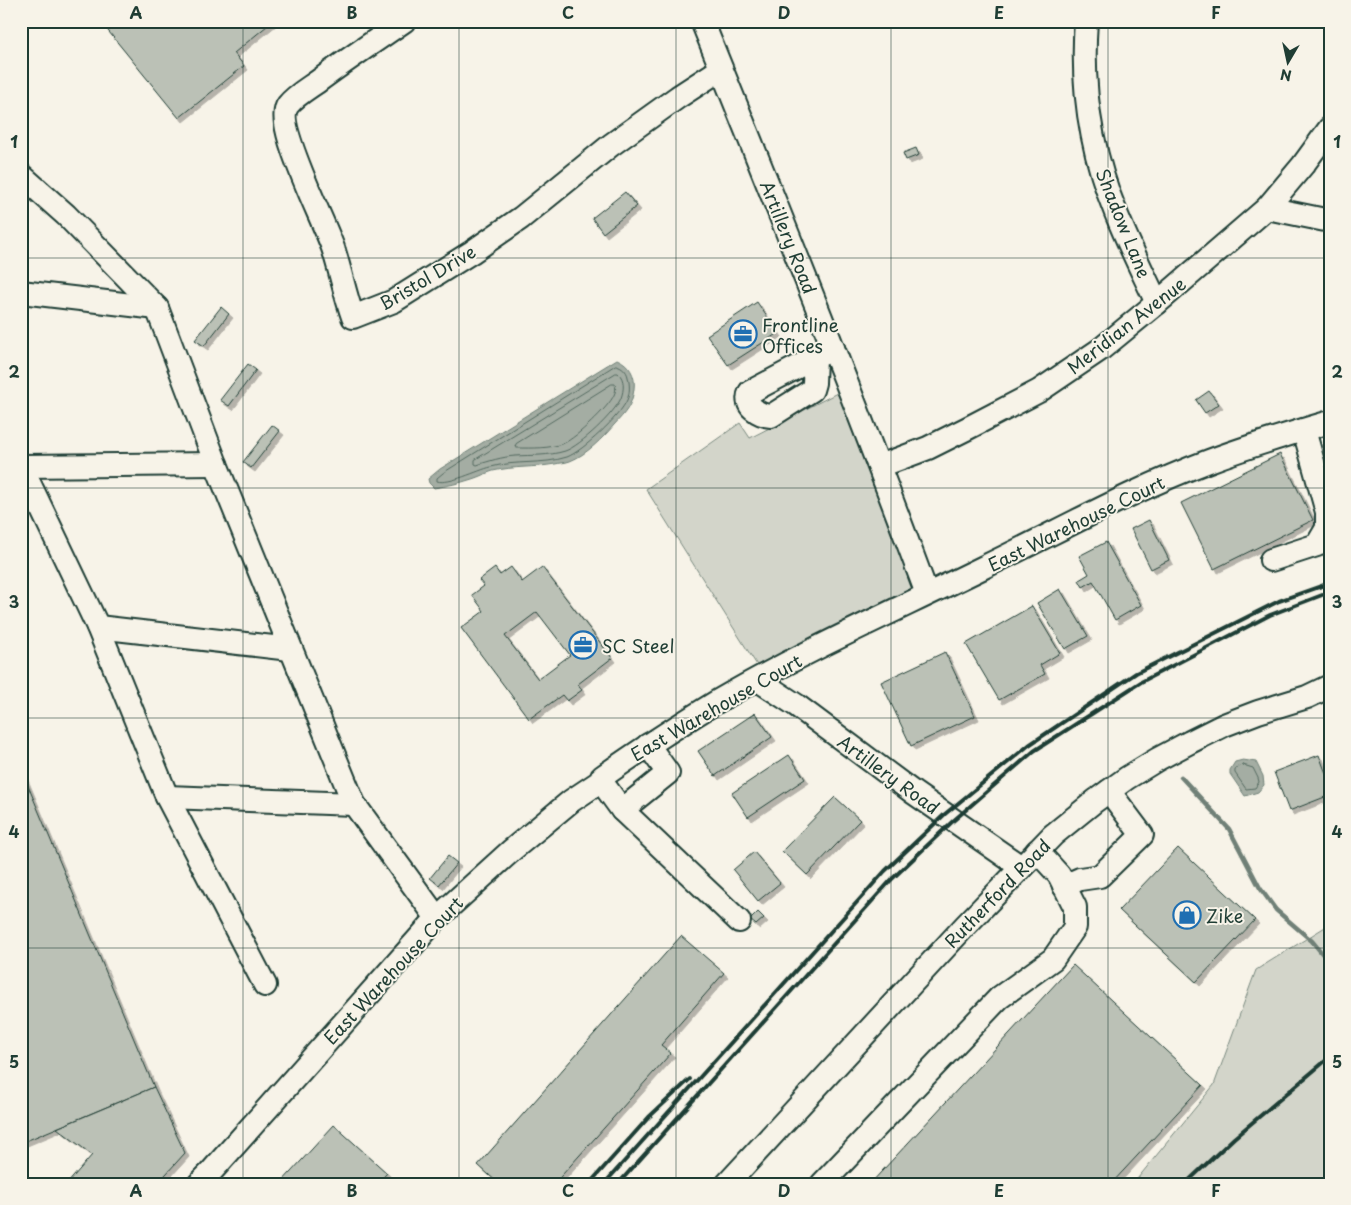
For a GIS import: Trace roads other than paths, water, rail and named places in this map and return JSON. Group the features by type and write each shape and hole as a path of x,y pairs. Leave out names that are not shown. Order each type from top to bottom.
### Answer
{"street":[{"name":"Bristol Drive","path":"404,21 295,98 285,111 292,147 334,250 345,295 353,316 394,301 472,252 521,218 611,145 678,97 722,69"},
{"name":"Artillery Road","path":"702,21 722,69 824,353 880,466 927,594"},
{"name":"Shadow Lane","path":"1086,21 1084,42 1085,79 1089,116 1096,149 1104,180 1116,213 1157,303"},
{"name":"Meridian Avenue","path":"880,466 928,448 1039,391 1101,349 1267,208 1303,165 1330,128"},
{"path":"21,175 66,215 157,308 216,464 354,804 437,918"},
{"path":"1267,208 1330,221"},
{"path":"21,292 157,308"},
{"path":"824,353 812,390 772,416 759,414 752,408 748,402 750,392 824,353"},
{"name":"East Warehouse Court","path":"199,1184 437,918 512,850 571,801 648,745 719,701 809,653 1101,508 1179,473 1255,444 1330,422"},
{"path":"1271,560 1317,545 1327,528 1327,512 1304,430"},
{"path":"216,464 21,466 98,627 167,797 265,985"},
{"path":"98,627 290,649"},
{"name":"Artillery Road","path":"758,680 796,705 914,793 1021,867"},
{"name":"Rutherford Road","path":"727,1184 965,926 1053,835 1109,791 1158,759 1224,725 1330,686"},
{"path":"622,810 668,773 648,745"},
{"path":"601,781 622,810 739,921"},
{"path":"1064,886 1080,879 1100,876 1142,835 1109,791"},
{"path":"167,797 354,804"},
{"path":"822,1184 999,998 1053,959 1075,928 1075,908 1059,875 1038,851"}],"water":[{"path":"617,359 628,367 633,375 632,400 625,413 610,430 582,455 564,463 493,471 434,488 429,483 428,479 440,469"},
{"path":"1243,760 1256,762 1263,776 1264,785 1258,792 1245,796 1230,774 1230,770 1235,762"}],"waterway":[{"path":"1181,777 1229,829 1260,888 1276,910 1312,941 1330,963"}],"railway":[{"path":"604,1184 885,871 945,814 1029,745 1136,673 1279,601 1330,583"},
{"path":"618,1184 892,879 953,821 1034,751 1141,682 1270,615 1330,592"},
{"path":"1185,1184 1234,1138 1330,1057"},
{"path":"589,1184 649,1117 690,1079"}],"place":[{"name":"Frontline Offices","path":"743,334"},
{"name":"SC Steel","path":"583,645"},
{"name":"Zike","path":"1187,915"}]}
